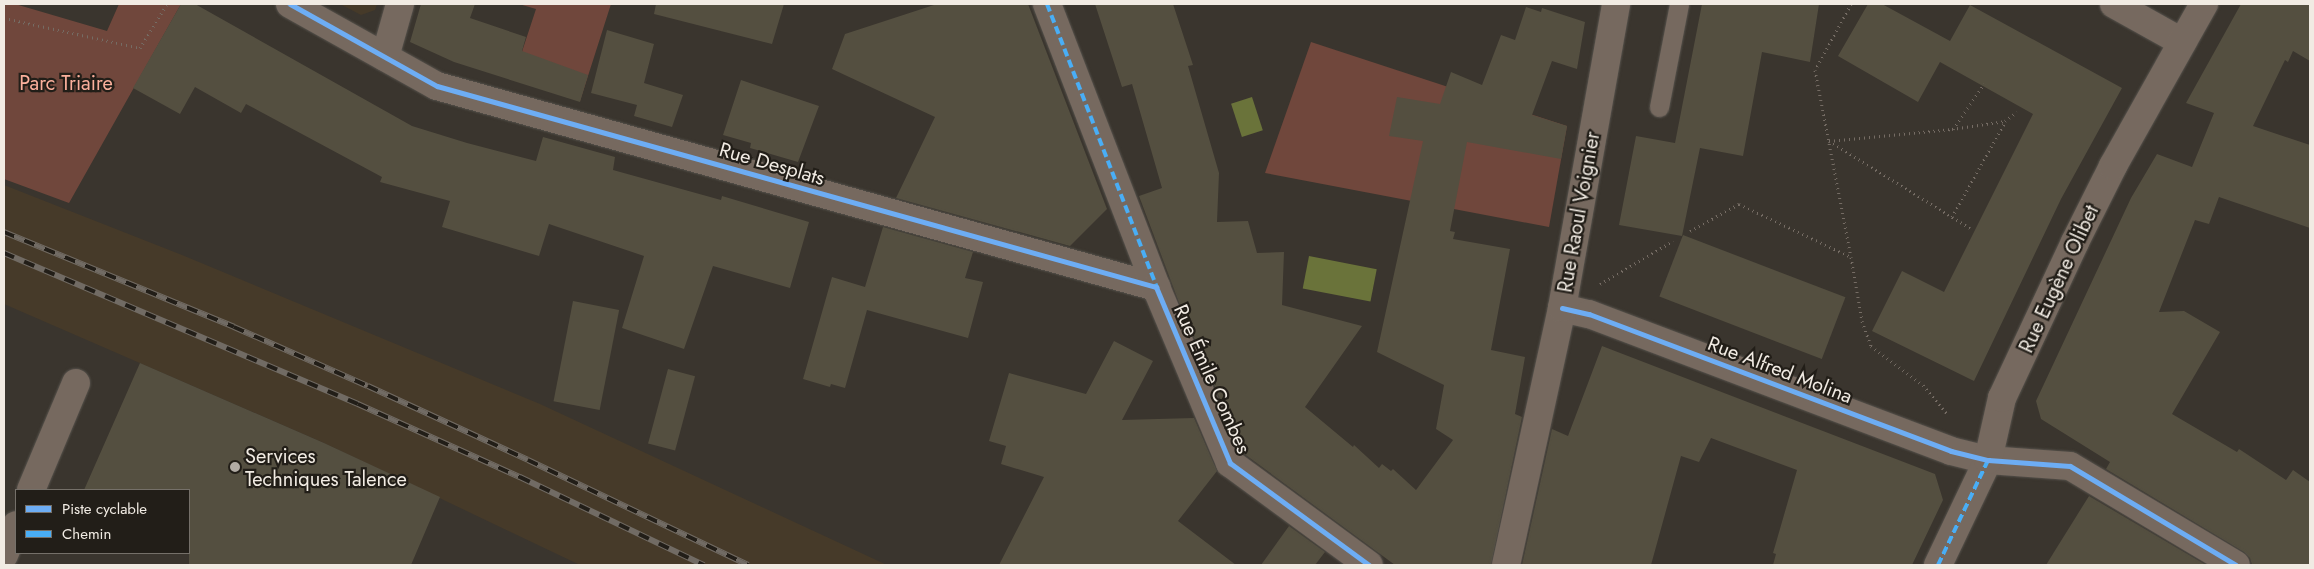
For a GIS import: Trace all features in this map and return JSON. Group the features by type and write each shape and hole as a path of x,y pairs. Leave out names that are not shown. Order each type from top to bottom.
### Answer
{"street":[{"name":"Rue Desplats","path":"290,4 437,86 1156,287"},
{"path":"385,57 400,4"},
{"name":"Rue Émile Combes","path":"1047,4 1156,287 1230,464 1370,565"},
{"name":"Rue Raoul Voignier","path":"1506,565 1562,308 1616,4"},
{"path":"2114,4 2182,42"},
{"name":"Rue Eugène Olibet","path":"1938,565 1988,460 2002,398 2109,174 2204,4"},
{"name":"Rue Alfred Molina","path":"1562,308 1589,314 1951,451 1988,460 2070,466 2236,565"},
{"path":"31,489 76,383"},
{"path":"4,555 15,528"}],"lane":[{"path":"1659,107 1679,4"}],"path":[{"path":"4,18 140,48 167,4"},
{"path":"1851,4 1814,70 1862,321 1871,346 1923,385 1949,415"},
{"path":"1952,129 1984,84"},
{"path":"1828,141 1952,129 2005,121 2018,112"},
{"path":"1952,218 2005,121"},
{"path":"1828,141 1970,228"},
{"path":"1690,231 1739,204 1851,257"},
{"path":"1598,285 1673,241"}],"shaded area":[{"path":"340,4 377,4 375,10 361,15"},
{"path":"1252,97 1263,130 1242,137 1231,104"},
{"path":"4,185 182,255 540,404 887,565 580,565 324,443 4,304"},
{"path":"1309,256 1377,269 1370,302 1303,288"}],"green space":[{"name":"Parc Triaire","path":"4,4 15,4 107,31 119,4 181,4 69,203 4,179"},
{"path":"519,4 611,4 580,101 513,79 536,9"},
{"path":"1311,42 1567,126 1549,227 1265,173"}],"building":[{"path":"181,4 195,4 412,126 536,161 543,137 615,157 613,170 721,200 722,196 809,222 790,288 713,266 684,349 622,328 644,256 549,224 539,256 442,227 450,201 380,182 382,177 246,104 241,113 195,87 180,114 133,88"},
{"path":"421,4 475,4 470,18 526,37 522,51 588,75 580,102 454,62 410,42"},
{"path":"656,4 784,4 772,44 654,14"},
{"path":"937,4 1028,4 1107,209 1070,246 896,198 935,117 832,69 845,34"},
{"path":"1095,4 1173,4 1193,65 1188,66 1219,173 1217,222 1248,221 1257,253 1284,252 1282,305 1362,326 1305,407 1353,447 1354,445 1379,468 1382,464 1391,471 1393,469 1416,490 1453,440 1436,429 1444,385 1377,352 1423,141 1389,136 1397,97 1440,104 1451,72 1482,85 1501,35 1515,40 1526,7 1541,12 1542,8 1585,22 1577,69 1552,61 1532,115 1567,126 1561,159 1467,142 1450,231 1455,232 1453,239 1510,249 1491,350 1525,357 1515,414 1522,417 1491,565 1395,565 1243,453 1178,300 1139,196 1162,188 1132,84 1122,87"},
{"path":"1702,4 1819,4 1810,62 1762,52 1743,156 1700,148 1682,236 1619,225 1636,136 1675,143"},
{"path":"1868,4 1882,4 1950,41 1970,5 2122,88 2061,199 1974,381 1872,331 1902,271 1944,292 2033,114 1940,62 1918,102 1838,56"},
{"path":"2241,4 2310,4 2310,61 2293,51 2288,62 2285,60 2253,126 2310,145 2310,228 2219,197 2209,224 2195,220 2159,312 2184,311 2220,332 2172,414 2237,452 2239,449 2286,480 2293,470 2310,482 2310,565 2252,565 2250,558 2244,552 2106,469 2110,462 2041,419 2036,401 2131,198 2157,154 2192,167 2214,113 2186,103"},
{"path":"607,30 654,44 644,83 683,95 672,127 634,116 637,105 591,93"},
{"path":"741,80 819,106 798,162 750,148 751,143 723,135"},
{"path":"883,227 973,252 965,278 983,282 968,338 867,310 845,388 831,384 830,387 803,379 832,277 865,287"},
{"path":"1683,235 1845,297 1822,359 1659,297"},
{"path":"573,301 619,310 600,410 554,401"},
{"path":"1114,341 1153,361 1122,420 1194,418 1217,471 1178,521 1236,565 999,565 1044,477 1001,464 1006,446 989,441 1009,373 1086,394"},
{"path":"1602,346 1935,474 1943,500 1912,565 1773,565 1776,554 1773,553 1797,470 1711,438 1699,462 1681,456 1651,565 1522,565 1552,429 1568,436"},
{"name":"Services Techniques Talence","path":"140,363 324,443 440,497 411,565 189,565 190,489 84,489"},
{"path":"668,369 695,376 675,451 648,443"},
{"path":"2089,496 2206,565 2046,565"},
{"path":"1289,526 1325,552 1315,565 1261,565"}],"railway":[{"path":"4,232 234,327 368,386 748,565"},
{"path":"4,253 358,404 520,477 704,565"}],"marked path":[{"path":"1047,4 1157,288"},
{"path":"1938,565 1988,460 1991,460"}],"cycle path":[{"path":"290,4 437,86 1156,287 1230,463 1369,565"},
{"path":"1562,308 1589,314 1951,451 1988,460 2070,466 2236,565"}],"place":[{"name":"Services Techniques Talence","path":"235,467"}]}
